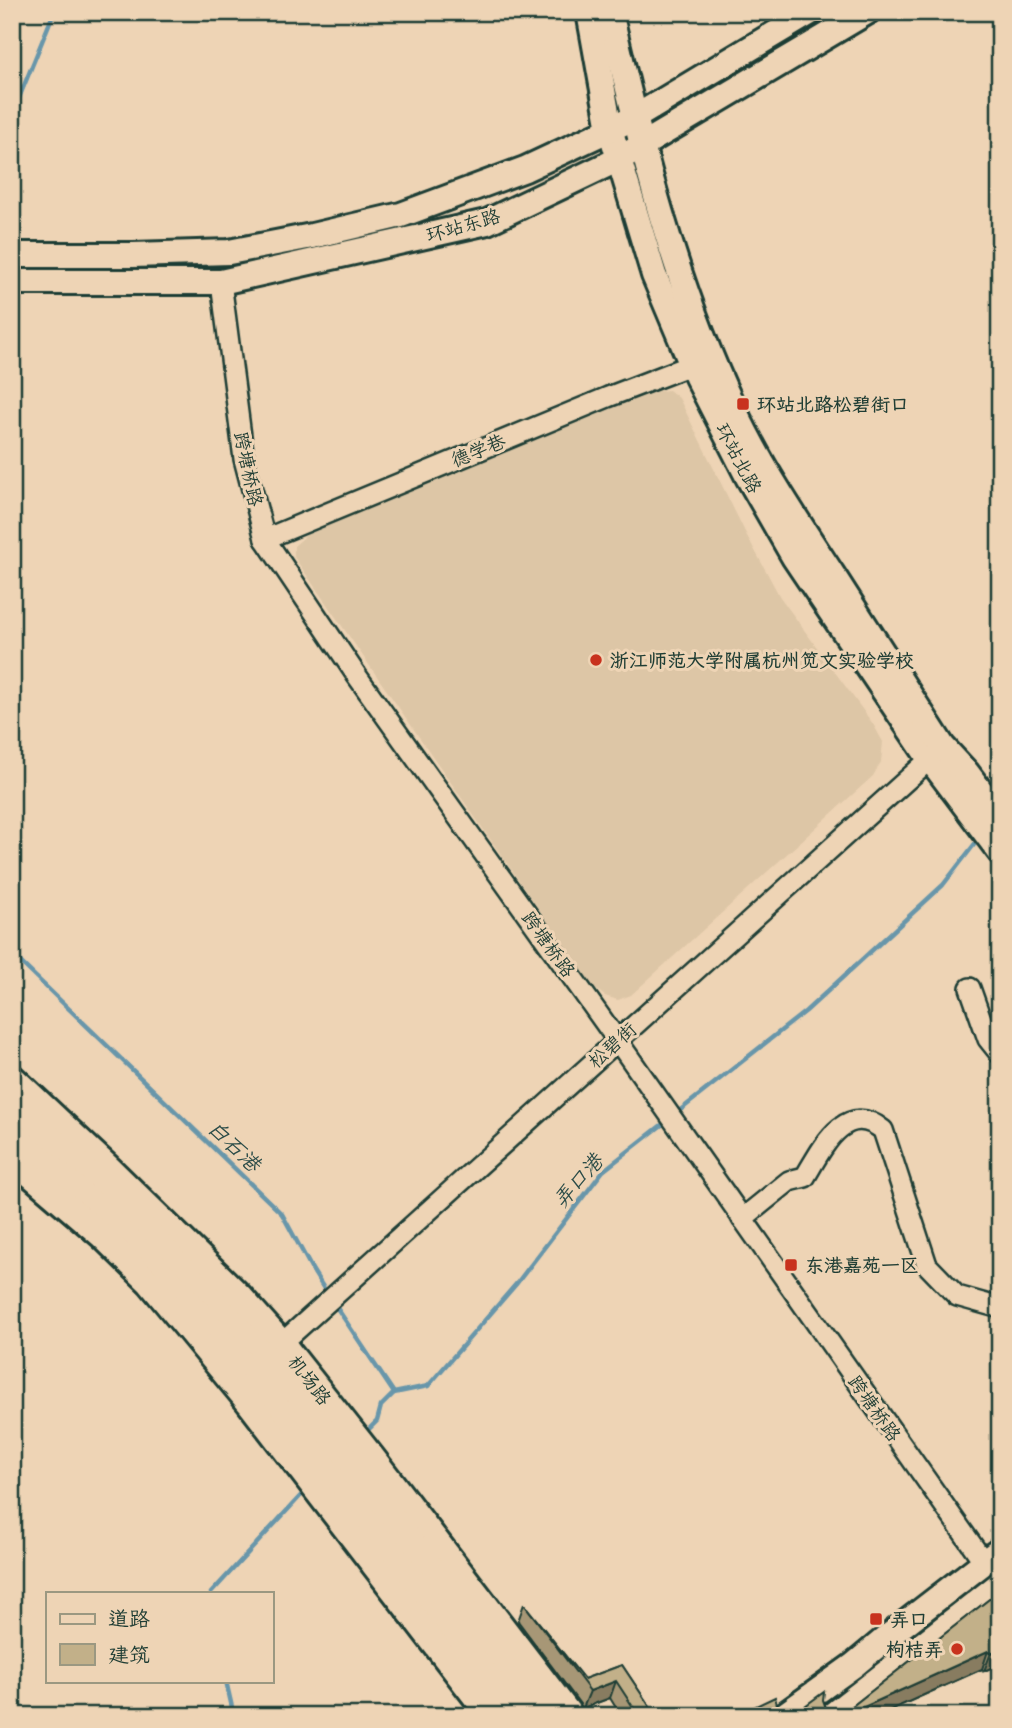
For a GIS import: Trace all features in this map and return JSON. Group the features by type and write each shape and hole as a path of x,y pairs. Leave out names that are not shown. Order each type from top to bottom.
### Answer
{"main road":[{"name":"环站北路","path":"589,12 610,129 654,275 691,365 748,477 794,557 960,782 1000,852"},
{"name":"环站北路","path":"610,12 634,118 666,237 691,309 733,407 785,503 937,753"},
{"name":"环站东路","path":"16,255 133,256 229,252 401,215 524,169 634,118 811,12"},
{"name":"环站东路","path":"12,282 220,282 487,222 619,159 867,12"},
{"name":"环站北路","path":"960,782 1000,817"},
{"name":"机场路","path":"12,1077 240,1296 290,1336 312,1432"},
{"name":"机场路","path":"12,1101 123,1205 270,1361 312,1432 350,1482 548,1716"},
{"name":"机场路","path":"12,1133 93,1203 177,1288 245,1365 258,1399"},
{"name":"机场路","path":"12,1159 103,1236 258,1399 312,1432 350,1482 490,1716"},
{"name":"机场路","path":"350,1482 571,1716"},
{"path":"783,1716 854,1665 992,1556"},
{"path":"831,1716 1000,1584"},
{"name":"机场路","path":"444,1636 519,1716"}],"street":[{"name":"跨塘桥路","path":"220,282 244,459 265,539 357,676 742,1219 992,1556"},
{"name":"德学巷","path":"265,539 492,444 691,365"},
{"name":"松碧街","path":"290,1336 937,753"},
{"path":"970,989 988,1039 1000,1054"},
{"path":"742,1219 789,1181 805,1177 831,1136 842,1126 861,1119 872,1121 883,1130 928,1265 957,1296 1000,1308"}],"shaded area":[{"name":"浙江师范大学附属杭州笕文实验学校","path":"669,390 679,398 780,597 873,724 883,742 881,762 873,776 631,995 618,1000 605,996 593,987 294,557 294,546 309,533 648,392"}],"building":[{"path":"997,1593 1000,1599 1000,1649 991,1653 988,1651 844,1716 735,1716 775,1697 778,1708 790,1713 798,1711 824,1692 826,1708 832,1712 846,1711"},
{"path":"524,1604 584,1679 622,1665 656,1716 639,1716 616,1681 590,1691"}],"waterway":[{"name":"白石港","path":"12,115 54,12"},
{"name":"弄口港","path":"674,1115 806,1011 943,885 980,837"},
{"name":"白石港","path":"12,954 282,1214 328,1295"},
{"name":"弄口港","path":"364,1434 377,1421 381,1406 394,1393 428,1386 517,1283 603,1171 668,1120"},
{"name":"白石港","path":"333,1302 394,1393"},
{"name":"弄口港","path":"212,1592 305,1491"},
{"name":"弄口港","path":"226,1682 234,1716"}],"place":[{"name":"环站北路松碧街口","path":"743,404"},
{"name":"浙江师范大学附属杭州笕文实验学校","path":"596,660"},
{"name":"东港嘉苑一区","path":"791,1265"},
{"name":"弄口","path":"876,1619"},
{"name":"枸桔弄","path":"957,1649"}]}
